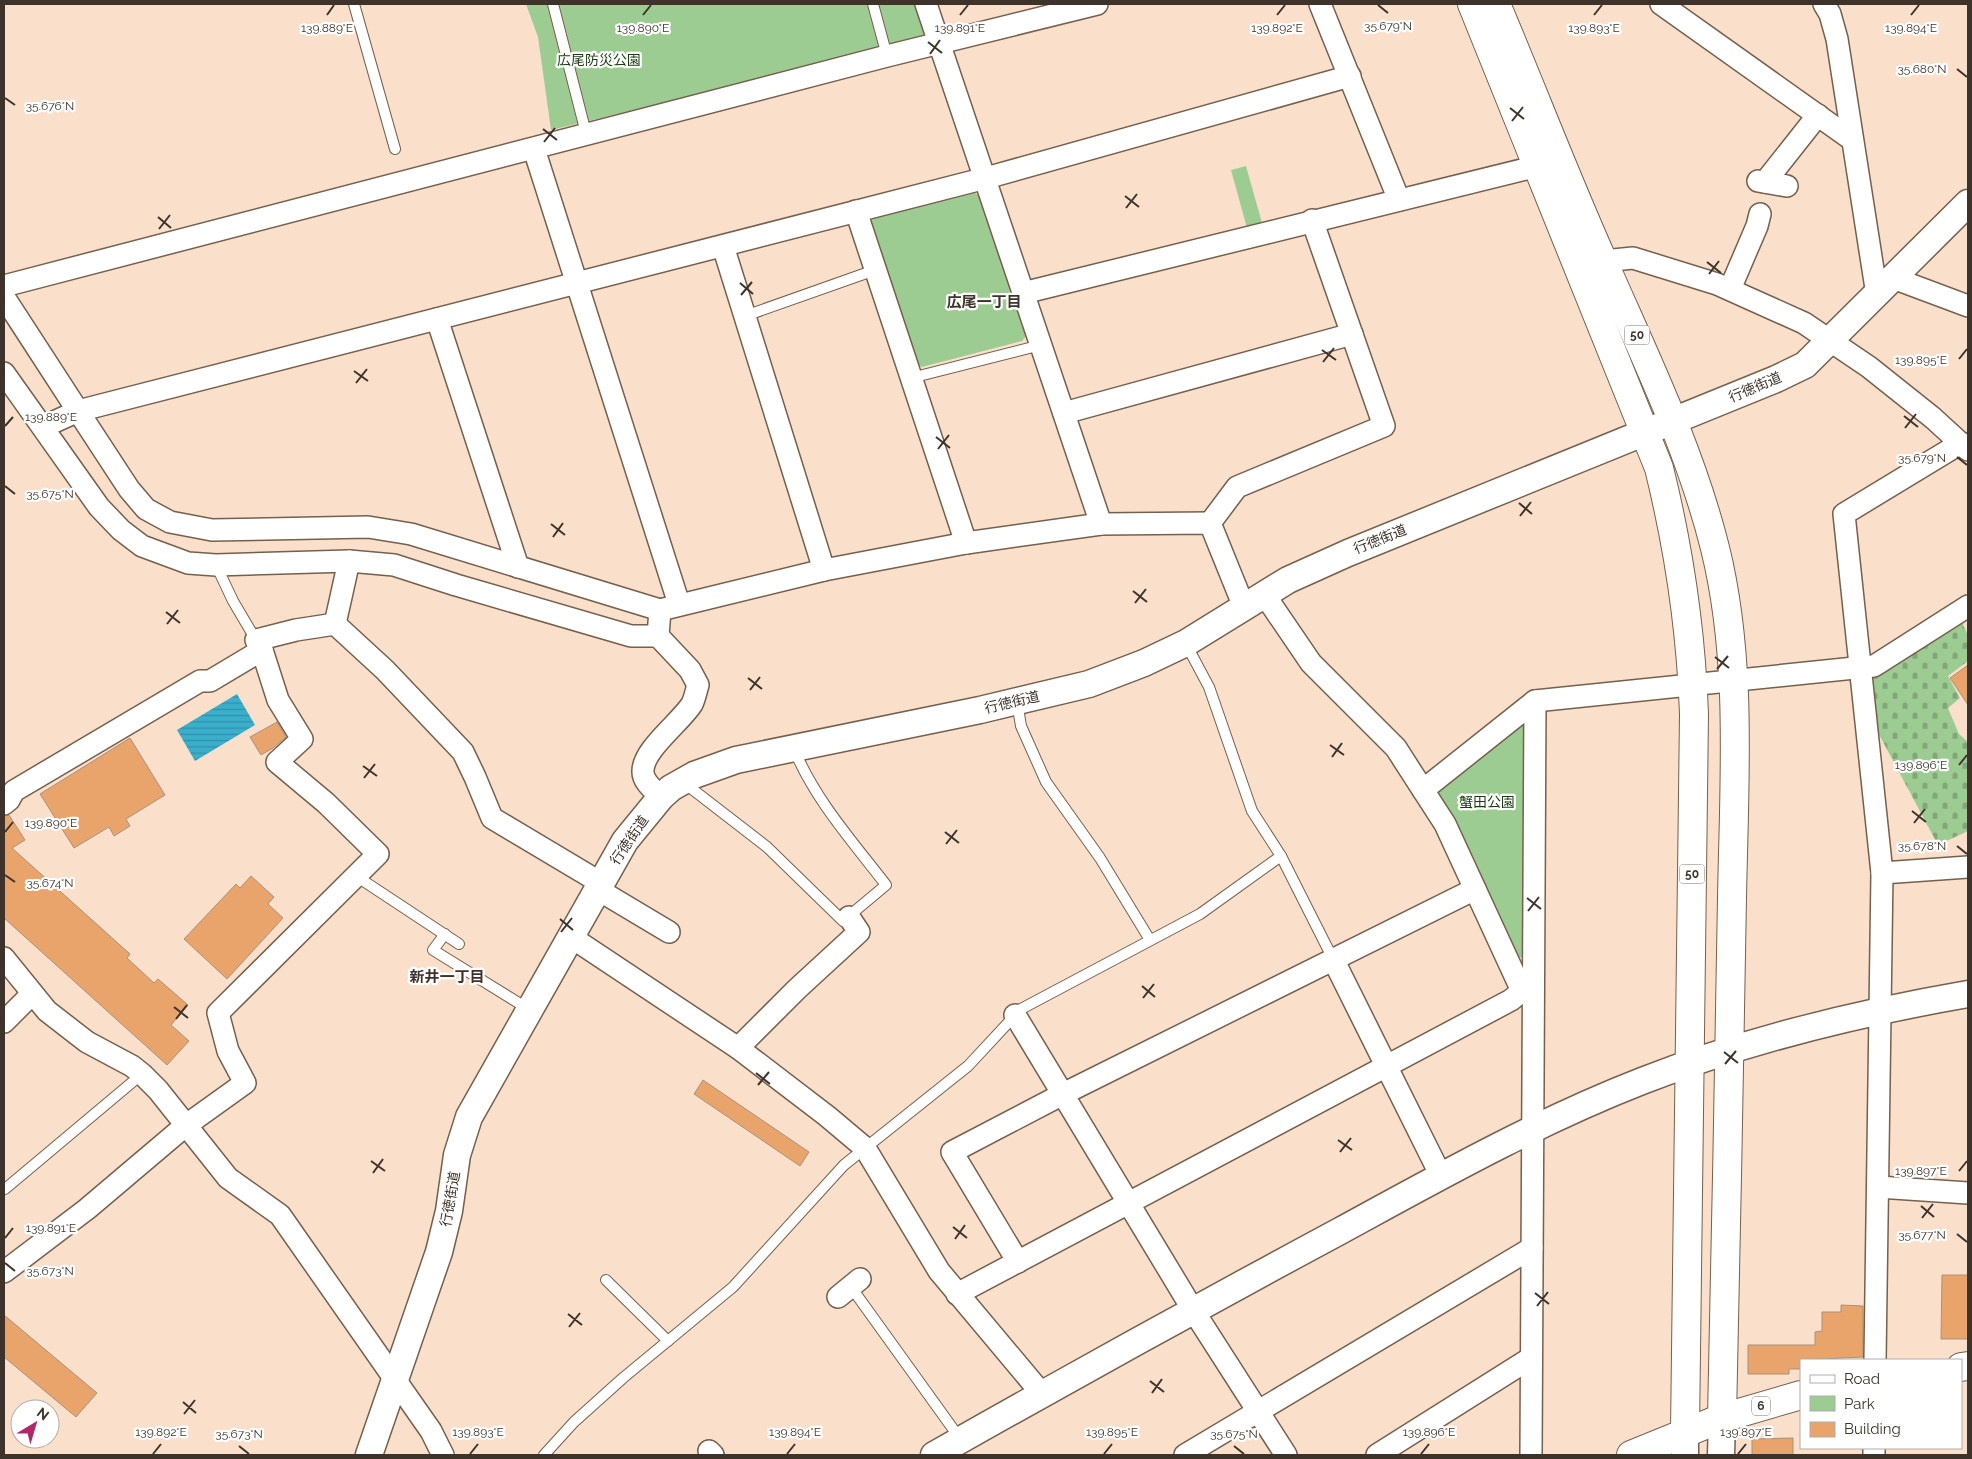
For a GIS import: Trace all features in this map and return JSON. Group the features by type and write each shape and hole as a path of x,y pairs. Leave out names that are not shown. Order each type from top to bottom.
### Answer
{"main road":[{"name":"50","path":"1472,4 1659,468 1676,542 1686,607 1693,683 1685,1444"},
{"name":"50","path":"1496,4 1688,461 1715,548 1723,588 1733,680 1735,724 1722,1418"},
{"name":"6","path":"1631,1455 1685,1444 1722,1418 1800,1395"}],"street":[{"path":"926,4 1101,524"},
{"path":"4,286 586,133 1097,4"},
{"path":"1320,4 1398,200"},
{"path":"1661,4 1851,140"},
{"path":"1824,4 1830,14 1837,40 1849,110 1851,140 1885,286 1968,306"},
{"path":"42,426 78,411 986,178 1350,76"},
{"path":"1786,186 1762,182 1818,115"},
{"path":"534,148 576,283 670,607 658,636"},
{"path":"1023,292 1538,166"},
{"name":"行徳街道","path":"369,1455 439,1252 449,1211 459,1147 469,1117 625,841 660,797 682,781 736,760 1089,684 1144,663 1186,643 1288,580 1348,553 1776,379 1806,365 1968,204"},
{"path":"856,211 966,543"},
{"path":"1730,289 1757,226 1760,214"},
{"path":"1210,523 1237,487 1384,426 1312,220"},
{"path":"723,246 824,570"},
{"path":"1603,261 1633,258 1717,284 1804,323 1869,367 1933,418 1964,447 1844,514 1882,873 1875,1359"},
{"path":"4,297 129,489 146,509 170,522 212,530 368,527 411,534 518,567 670,607 824,570 966,543 1101,524 1210,523"},
{"path":"438,319 518,567"},
{"path":"1064,413 1352,334"},
{"path":"4,373 99,508 121,530 142,546 158,553 188,563 216,565 348,561 394,565 631,636 658,636 690,670 698,685 693,702 651,751 644,763 643,773 645,780 660,797"},
{"path":"1210,523 1254,601 1311,663 1396,748 1445,824 1475,888 1528,991"},
{"path":"335,624 348,561"},
{"path":"1423,790 1535,700 1874,666 1968,606"},
{"path":"4,804 9,800 14,791 200,680 210,681 259,645 296,630 335,624"},
{"path":"335,624 386,670 463,752 492,818 669,932"},
{"path":"4,1272 87,1209 185,1126 245,1083 228,1051 218,1013 378,854 326,803 277,762 302,739 278,700 259,645"},
{"path":"1531,1455 1532,1129 1528,991 1535,700"},
{"path":"1882,873 1968,867"},
{"path":"1018,1262 952,1152 1063,1094 1475,888"},
{"path":"738,1048 797,988 858,932 849,916"},
{"path":"571,937 738,1048 827,1116 865,1148 939,1270 1042,1394"},
{"path":"4,958 47,1012 87,1042 132,1066 142,1074 158,1090 228,1178 280,1215 431,1431 443,1455"},
{"path":"1332,959 1441,1176"},
{"path":"957,1294 1528,991"},
{"path":"4,1022 32,994"},
{"path":"934,1455 1193,1310 1441,1176 1532,1129 1596,1100 1730,1050 1881,1010 1968,994"},
{"path":"1015,1015 1193,1310 1286,1455"},
{"path":"1878,1187 1968,1193"},
{"path":"1184,1455 1532,1248"},
{"path":"1377,1455 1531,1358"},
{"path":"1721,1455 1722,1418"}],"lane":[{"path":"354,4 395,149"},
{"path":"553,4 586,133"},
{"path":"873,4 887,56"},
{"path":"745,316 875,270"},
{"path":"911,378 1041,345"},
{"path":"216,565 233,602 259,645"},
{"path":"1186,643 1209,687 1252,812 1281,856 1332,959"},
{"path":"1017,701 1021,726 1046,782 1100,858 1150,940"},
{"path":"682,781 767,847 843,921 886,885 818,796 794,748"},
{"path":"544,1455 574,1422 733,1287 844,1165 968,1066 1021,1009 1200,914 1281,856"},
{"path":"356,876 459,944"},
{"path":"444,934 433,950 530,1010"},
{"path":"6,1189 142,1074"},
{"path":"606,1280 668,1341"},
{"path":"850,1287 961,1440"}],"green space":[{"name":"広尾防災公園","path":"526,4 916,4 926,31 920,41 551,130 538,37"},
{"path":"1246,166 1262,223 1247,228 1231,170"},
{"path":"975,193 981,197 1027,335 1022,341 922,367 914,362 869,224 874,218"},
{"path":"1962,623 1968,635 1968,661 1948,676 1960,698 1948,708 1959,734 1968,742 1968,831 1938,845 1875,727 1871,680 1874,675"},
{"name":"蟹田公園","path":"1519,724 1527,728 1526,957 1517,958 1437,797 1441,787"}],"water":[{"path":"237,694 255,725 195,761 177,730"}],"building":[{"path":"1968,665 1968,705 1950,678"},
{"path":"277,722 286,737 261,755 250,737"},
{"path":"130,738 165,795 126,819 130,826 114,836 109,827 74,848 40,794"},
{"path":"9,815 25,840 12,848 130,954 127,958 154,983 158,979 188,1005 171,1025 189,1041 167,1065 4,918 4,816"},
{"path":"251,876 274,897 268,904 283,918 227,979 184,939 236,884 240,888"},
{"path":"703,1080 809,1152 800,1166 694,1094"},
{"path":"1942,1275 1968,1275 1968,1339 1941,1339"},
{"path":"1841,1305 1863,1306 1863,1357 1800,1359 1800,1369 1789,1369 1789,1374 1748,1374 1748,1345 1815,1345 1815,1332 1822,1331 1822,1312 1841,1312"},
{"path":"4,1315 97,1393 76,1417 60,1404 60,1399 54,1399 4,1357"},
{"path":"1793,1438 1793,1455 1752,1455 1752,1439"}],"district":[{"name":"広尾一丁目","path":"984,302"},
{"name":"新井一丁目","path":"447,977"}]}
